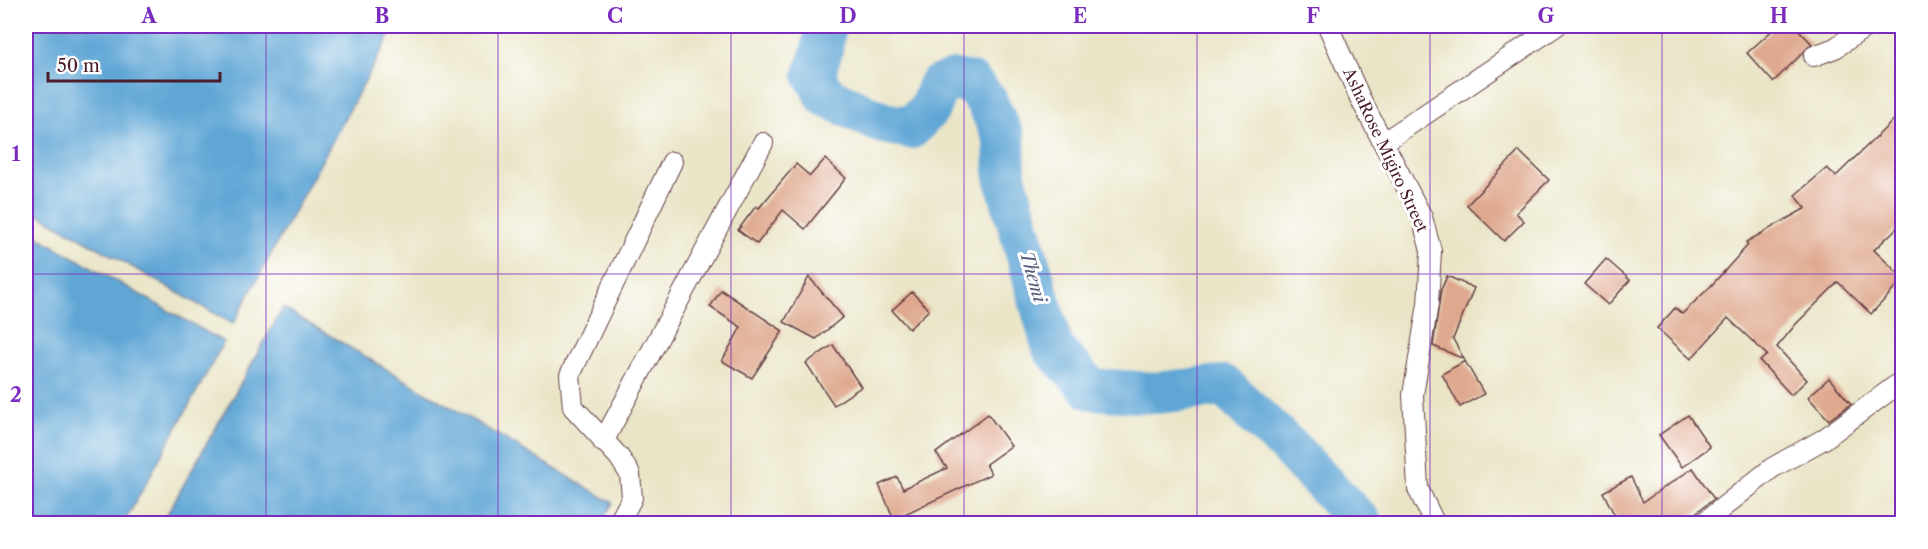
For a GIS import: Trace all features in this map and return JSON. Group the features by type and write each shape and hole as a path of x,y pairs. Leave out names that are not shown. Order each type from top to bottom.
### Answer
{"street":[{"name":"AshaRose Migiro Street","path":"1328,26 1360,98 1422,217 1431,251 1428,303 1413,395 1418,489 1435,524"},
{"path":"1384,142 1556,26"},
{"path":"1814,56 1835,48 1867,26"},
{"path":"603,442 763,142"},
{"path":"618,524 632,498 633,486 630,474 619,458 573,407 570,375 672,162"},
{"path":"1702,524 1772,468 1824,439 1902,381"}],"water":[{"path":"26,26 395,26 233,324 26,207"},
{"path":"26,230 224,342 124,523 26,523"},
{"path":"283,308 613,503 601,523 162,523"}],"building":[{"path":"1777,26 1795,26 1812,44 1773,82 1747,53"},
{"path":"1902,112 1902,223 1874,250 1902,277 1902,281 1871,314 1838,282 1796,324 1777,347 1807,380 1791,395 1760,361 1767,355 1728,318 1691,359 1657,328 1675,308 1682,314 1710,287 1748,245 1746,242 1806,208 1795,195 1827,168 1836,176"},
{"path":"1519,151 1549,180 1516,213 1524,221 1504,241 1467,205"},
{"path":"825,159 846,178 805,229 783,210 757,244 738,230 756,206 759,208 796,164 810,176"},
{"path":"1606,259 1630,280 1608,305 1584,284"},
{"path":"1447,276 1474,288 1453,339 1464,359 1433,346 1441,290"},
{"path":"809,277 843,317 816,339 784,322"},
{"path":"721,290 783,331 752,378 722,361 741,327 710,307"},
{"path":"912,292 929,310 909,329 892,310"},
{"path":"833,345 861,387 834,405 806,363"},
{"path":"1465,361 1484,394 1460,407 1442,374"},
{"path":"1829,378 1851,404 1829,420 1808,397"},
{"path":"988,414 1011,446 986,464 991,474 894,519 879,485 897,477 903,489 947,468 936,453"},
{"path":"1688,415 1710,447 1682,467 1659,435"},
{"path":"1693,468 1714,499 1681,524 1619,524 1603,492 1631,477 1643,502"}],"waterway":[{"name":"Themi","path":"825,26 822,50 814,75 826,96 883,123 911,128 929,109 938,86 954,80 971,83 986,100 1004,138 1005,177 1053,349 1091,389 1155,393 1224,386 1291,449 1362,524"}]}
